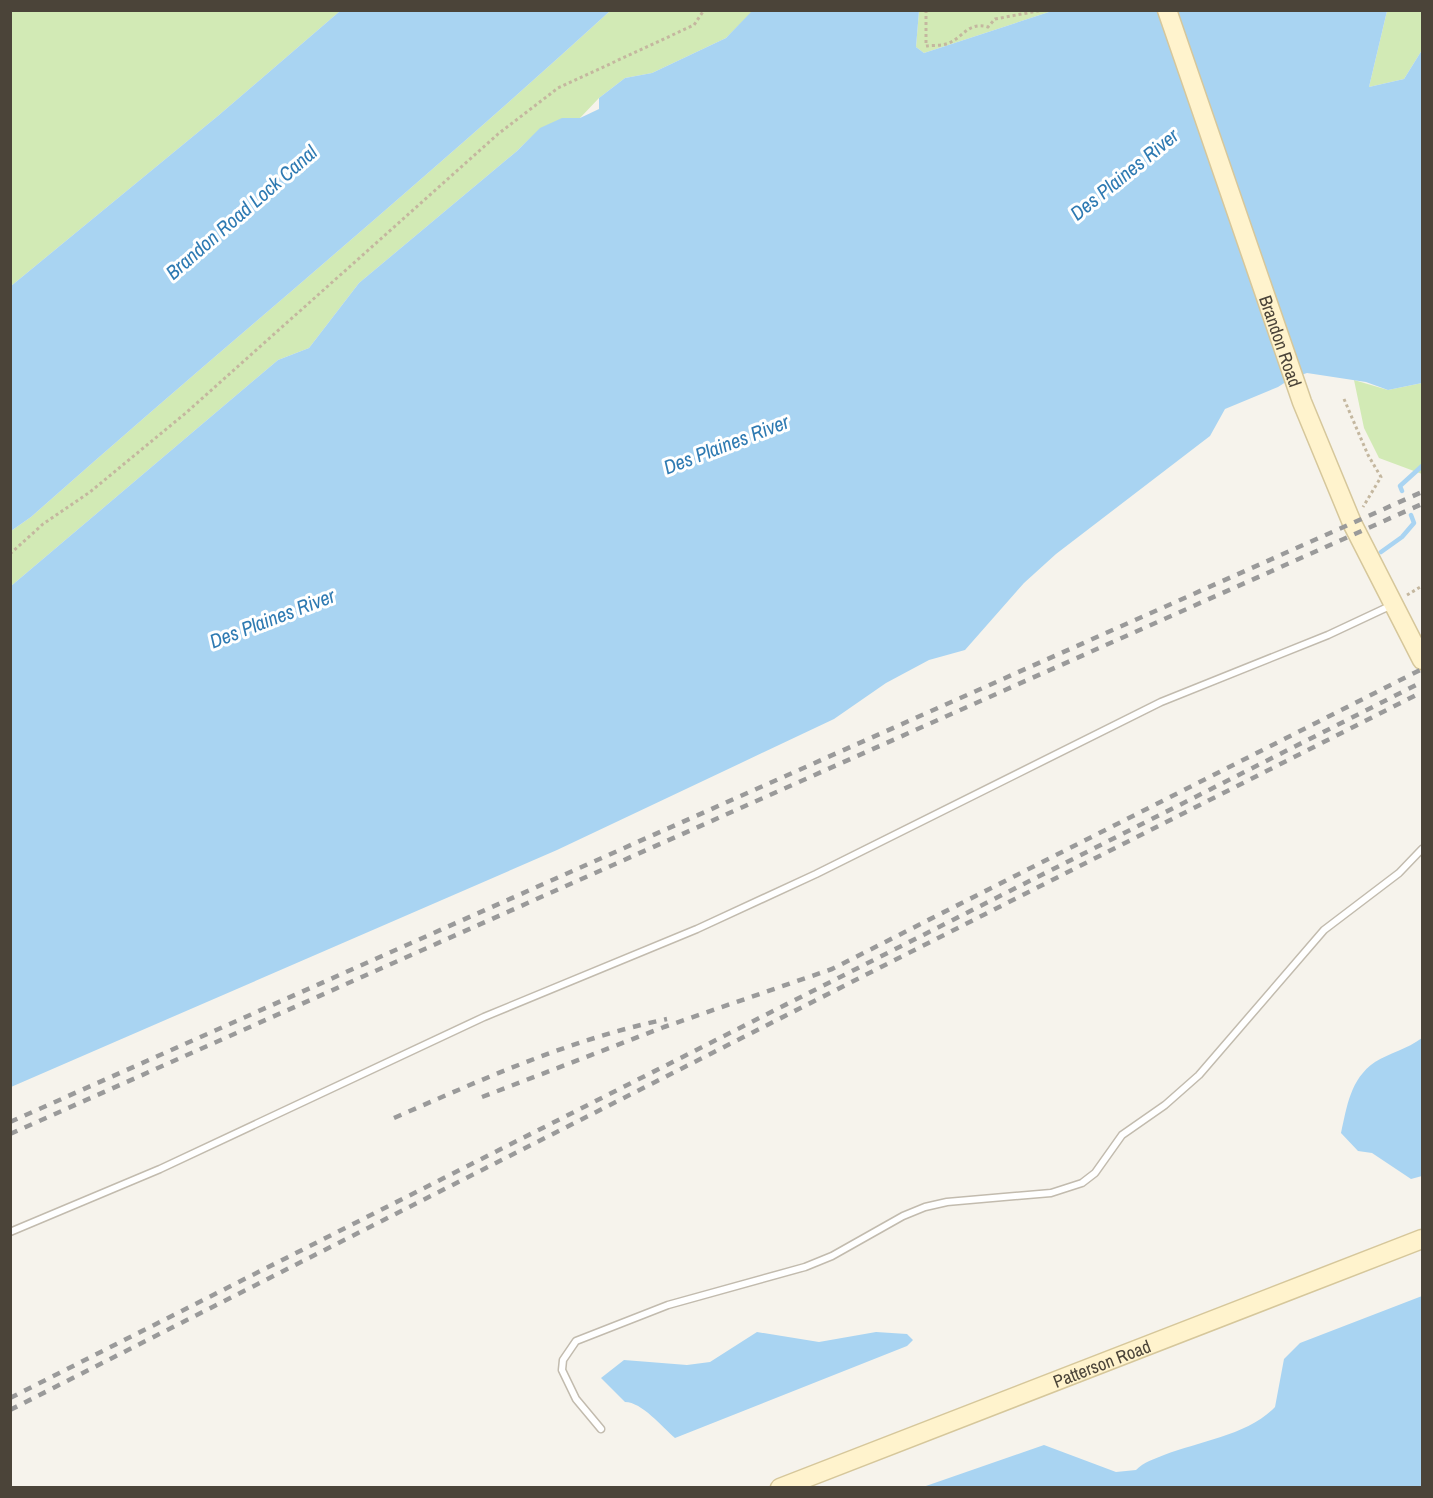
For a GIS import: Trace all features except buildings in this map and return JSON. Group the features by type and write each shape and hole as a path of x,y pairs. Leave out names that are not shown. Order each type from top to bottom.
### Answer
{"street":[{"name":"Brandon Road","path":"1167,10 1302,402 1352,523 1422,660"},
{"name":"Patterson Road","path":"780,1488 1422,1239"}],"lane":[{"path":"10,1232 160,1169 484,1017 697,929 816,874 1161,702 1329,635 1393,604"},
{"path":"601,1429 576,1399 562,1370 568,1350 576,1341 668,1305 806,1267 832,1256 903,1216 925,1207 947,1202 1051,1193 1082,1183 1095,1173 1122,1135 1165,1105 1199,1075 1324,930 1399,873 1422,849"}],"path":[{"path":"10,554 43,524 90,492 187,412 498,134 558,88 694,25 704,10"},
{"path":"926,10 926,46 946,44 966,28 981,25 988,27 995,19 1043,10"},
{"path":"1344,399 1368,455 1382,477 1352,523"}],"green space":[{"path":"11,11 340,11 219,115 11,286"},
{"path":"610,11 753,11 726,38 652,73 625,78 599,98 580,118 552,123 538,132 359,283 309,348 278,360 11,586 11,531 31,517 394,202"},
{"path":"919,11 1052,11 924,53 916,47"},
{"path":"1387,11 1422,11 1422,50 1404,79 1369,87"},
{"path":"1354,380 1388,390 1422,383 1422,474 1379,458 1364,428"}],"water":[{"name":"Brandon Road Lock Canal","path":"340,11 610,11 394,202 31,517 11,531 11,286 219,115"},
{"name":"Des Plaines River","path":"752,11 919,11 916,47 924,53 1052,11 1387,11 1369,87 1404,79 1422,50 1422,383 1388,390 1366,382 1307,373 1225,409 1210,436 1056,554 1024,583 965,650 929,660 886,683 834,719 557,850 11,1087 11,586 278,360 309,348 359,283 517,151 540,128 562,118 580,118 599,109 599,98 625,78 652,73 726,38"},
{"path":"1422,1038 1422,1176 1411,1179 1372,1153 1358,1151 1341,1133 1351,1094 1360,1077 1375,1062"},
{"path":"1422,1296 1422,1487 923,1487 1044,1445 1116,1472 1136,1470 1153,1459 1238,1431 1264,1417 1275,1407 1284,1359 1300,1343"},
{"path":"757,1332 819,1342 876,1332 907,1334 913,1340 907,1346 675,1438 645,1410 625,1402 601,1378 624,1360 687,1365 710,1362"}],"waterway":[{"path":"1402,491 1400,486 1422,466"},
{"path":"1381,552 1402,537 1414,523 1411,515"}],"railway":[{"path":"10,1122 1422,492"},
{"path":"10,1134 1422,504"},
{"path":"482,1097 664,1027 832,969 1422,669"},
{"path":"10,1398 1422,682"},
{"path":"10,1410 1422,692"},
{"path":"394,1118 528,1061 596,1037 667,1019"}]}
